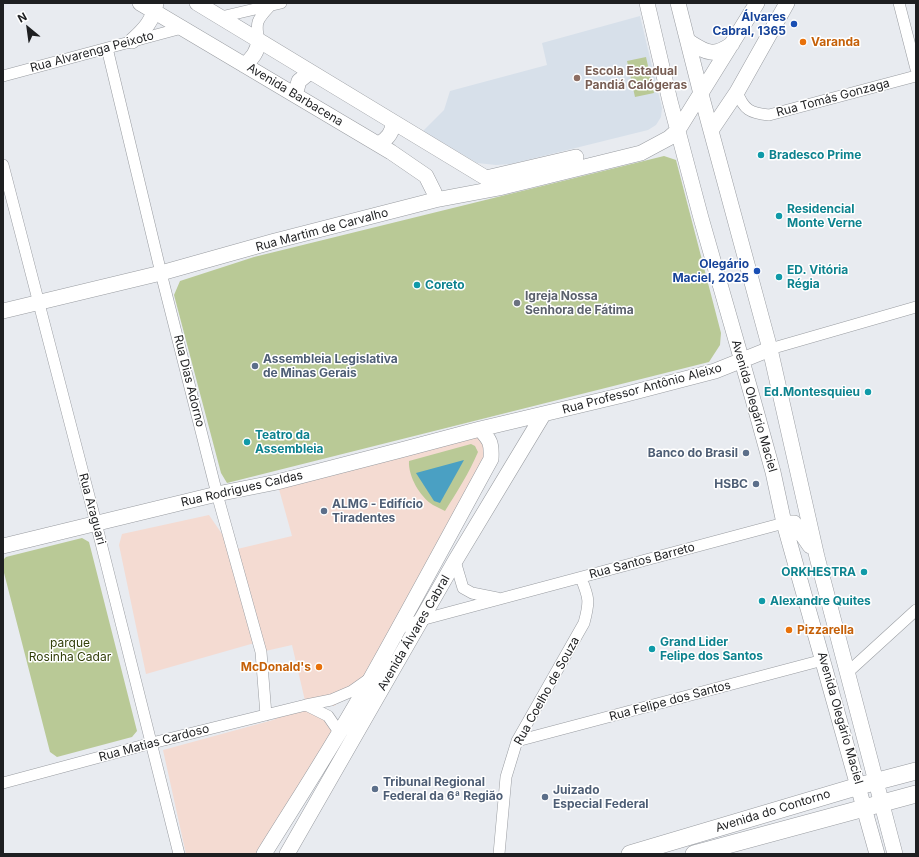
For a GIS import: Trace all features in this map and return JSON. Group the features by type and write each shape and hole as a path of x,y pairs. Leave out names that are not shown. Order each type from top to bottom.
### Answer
{"main road":[{"name":"Avenida Barbacena","path":"140,3 156,7 182,28 385,148 426,176 434,192 435,200"},
{"path":"197,3 486,178 618,147 628,148 641,153"},
{"name":"Avenida Olegário Maciel","path":"647,3 701,218 773,472 784,523 877,854"},
{"name":"Avenida Olegário Maciel","path":"678,3 770,349 817,557 895,854"},
{"path":"678,130 757,3"},
{"path":"712,129 737,92 787,3"},
{"path":"132,41 146,28 156,7"},
{"path":"244,65 251,60 256,52 259,41"},
{"path":"688,41 704,51 712,52 721,51 732,43"},
{"path":"295,95 299,81 310,72"},
{"path":"385,148 393,122"},
{"path":"385,148 406,130"},
{"name":"Rua Martim de Carvalho","path":"3,311 162,273 275,241 435,200 499,188 641,153 669,138 678,130"},
{"name":"Rua Professor Antônio Aleixo","path":"480,429 543,415 715,372 770,349"},
{"name":"Avenida Álvares Cabral","path":"287,854 455,561 543,415"},
{"name":"Rua Rodrigues Caldas","path":"3,546 217,494 277,482 480,429"},
{"name":"Avenida Álvares Cabral","path":"264,854 371,678 397,629 426,581 456,521 491,459 492,449 490,440 480,429"},
{"path":"784,523 791,522 796,525 817,557"},
{"path":"305,824 305,807 334,756 339,732"},
{"name":"Avenida do Contorno","path":"630,854 859,786 916,771"},
{"name":"Avenida do Contorno","path":"694,854 916,794"}],"street":[{"path":"221,17 281,3"},
{"path":"899,3 916,69"},
{"path":"259,41 256,28 259,18 270,6"},
{"name":"Rua Alvarenga Peixoto","path":"3,76 182,28"},
{"name":"Rua Dias Adorno","path":"107,48 217,494 261,652 266,715"},
{"name":"Rua Tomás Gonzaga","path":"737,92 741,102 747,109 756,113 769,115 916,76"},
{"name":"Rua Araguari","path":"3,165 96,523 179,854"},
{"name":"Rua Professor Antônio Aleixo","path":"770,349 916,307"},
{"name":"Rua Santos Barreto","path":"397,629 421,620 784,523"},
{"name":"Rua Santos Barreto","path":"455,561 463,588 472,593 499,599"},
{"name":"Rua Coelho de Souza","path":"499,854 506,776 517,741 584,623 588,610 589,597 581,578"},
{"path":"847,673 916,610"},
{"name":"Rua Felipe dos Santos","path":"517,741 823,660"},
{"name":"Rua Matias Cardoso","path":"3,783 152,743 331,700 352,691 371,678"},
{"path":"306,705 328,716 339,732"}],"shaded area":[{"name":"Escola Estadual Pandiá Calógeras","path":"640,16 662,108 661,117 656,125 648,130 511,164 496,165 477,163 423,131 444,110 450,91 547,65 542,43"},
{"path":"480,429 492,449 371,678 334,706 307,705 339,732 266,854 186,854 163,750 273,720 306,705 292,645 261,652 258,642 146,674 119,545 122,534 209,515 233,550 292,536 277,482"}],"green space":[{"path":"646,57 654,93 635,97 627,61"},
{"path":"664,156 676,160 721,333 720,345 709,362 227,483 221,473 174,295 180,281 254,257"},
{"path":"471,444 475,446 478,452 454,497 445,511 433,505 419,492 410,473 409,461"},
{"name":"parque Rosinha Cadar","path":"82,538 89,542 137,731 132,737 57,757 50,752 3,569 3,560 6,557"}],"water":[{"path":"464,460 440,503 434,501 416,473"}],"place":[{"name":"Álvares Cabral, 1365","path":"794,24"},
{"name":"Varanda","path":"803,42"},
{"name":"Escola Estadual Pandiá Calógeras","path":"577,78"},
{"name":"Bradesco Prime","path":"761,155"},
{"name":"Residencial Monte Verne","path":"779,216"},
{"name":"Olegário Maciel, 2025","path":"757,271"},
{"name":"ED. Vitória Régia","path":"779,277"},
{"name":"Coreto","path":"417,285"},
{"name":"Igreja Nossa Senhora de Fátima","path":"517,303"},
{"name":"Assembleia Legislativa de Minas Gerais","path":"255,366"},
{"name":"Ed.Montesquieu","path":"868,392"},
{"name":"Teatro da Assembleia","path":"247,442"},
{"name":"Banco do Brasil","path":"746,453"},
{"name":"HSBC","path":"756,484"},
{"name":"ALMG - Edifício Tiradentes","path":"324,511"},
{"name":"ORKHESTRA","path":"864,572"},
{"name":"Alexandre Quites","path":"762,601"},
{"name":"Pizzarella","path":"789,630"},
{"name":"Grand Lider Felipe dos Santos","path":"652,649"},
{"name":"McDonald's","path":"319,667"},
{"name":"Tribunal Regional Federal da 6ª Região","path":"375,789"},
{"name":"Juizado Especial Federal","path":"545,797"}]}
